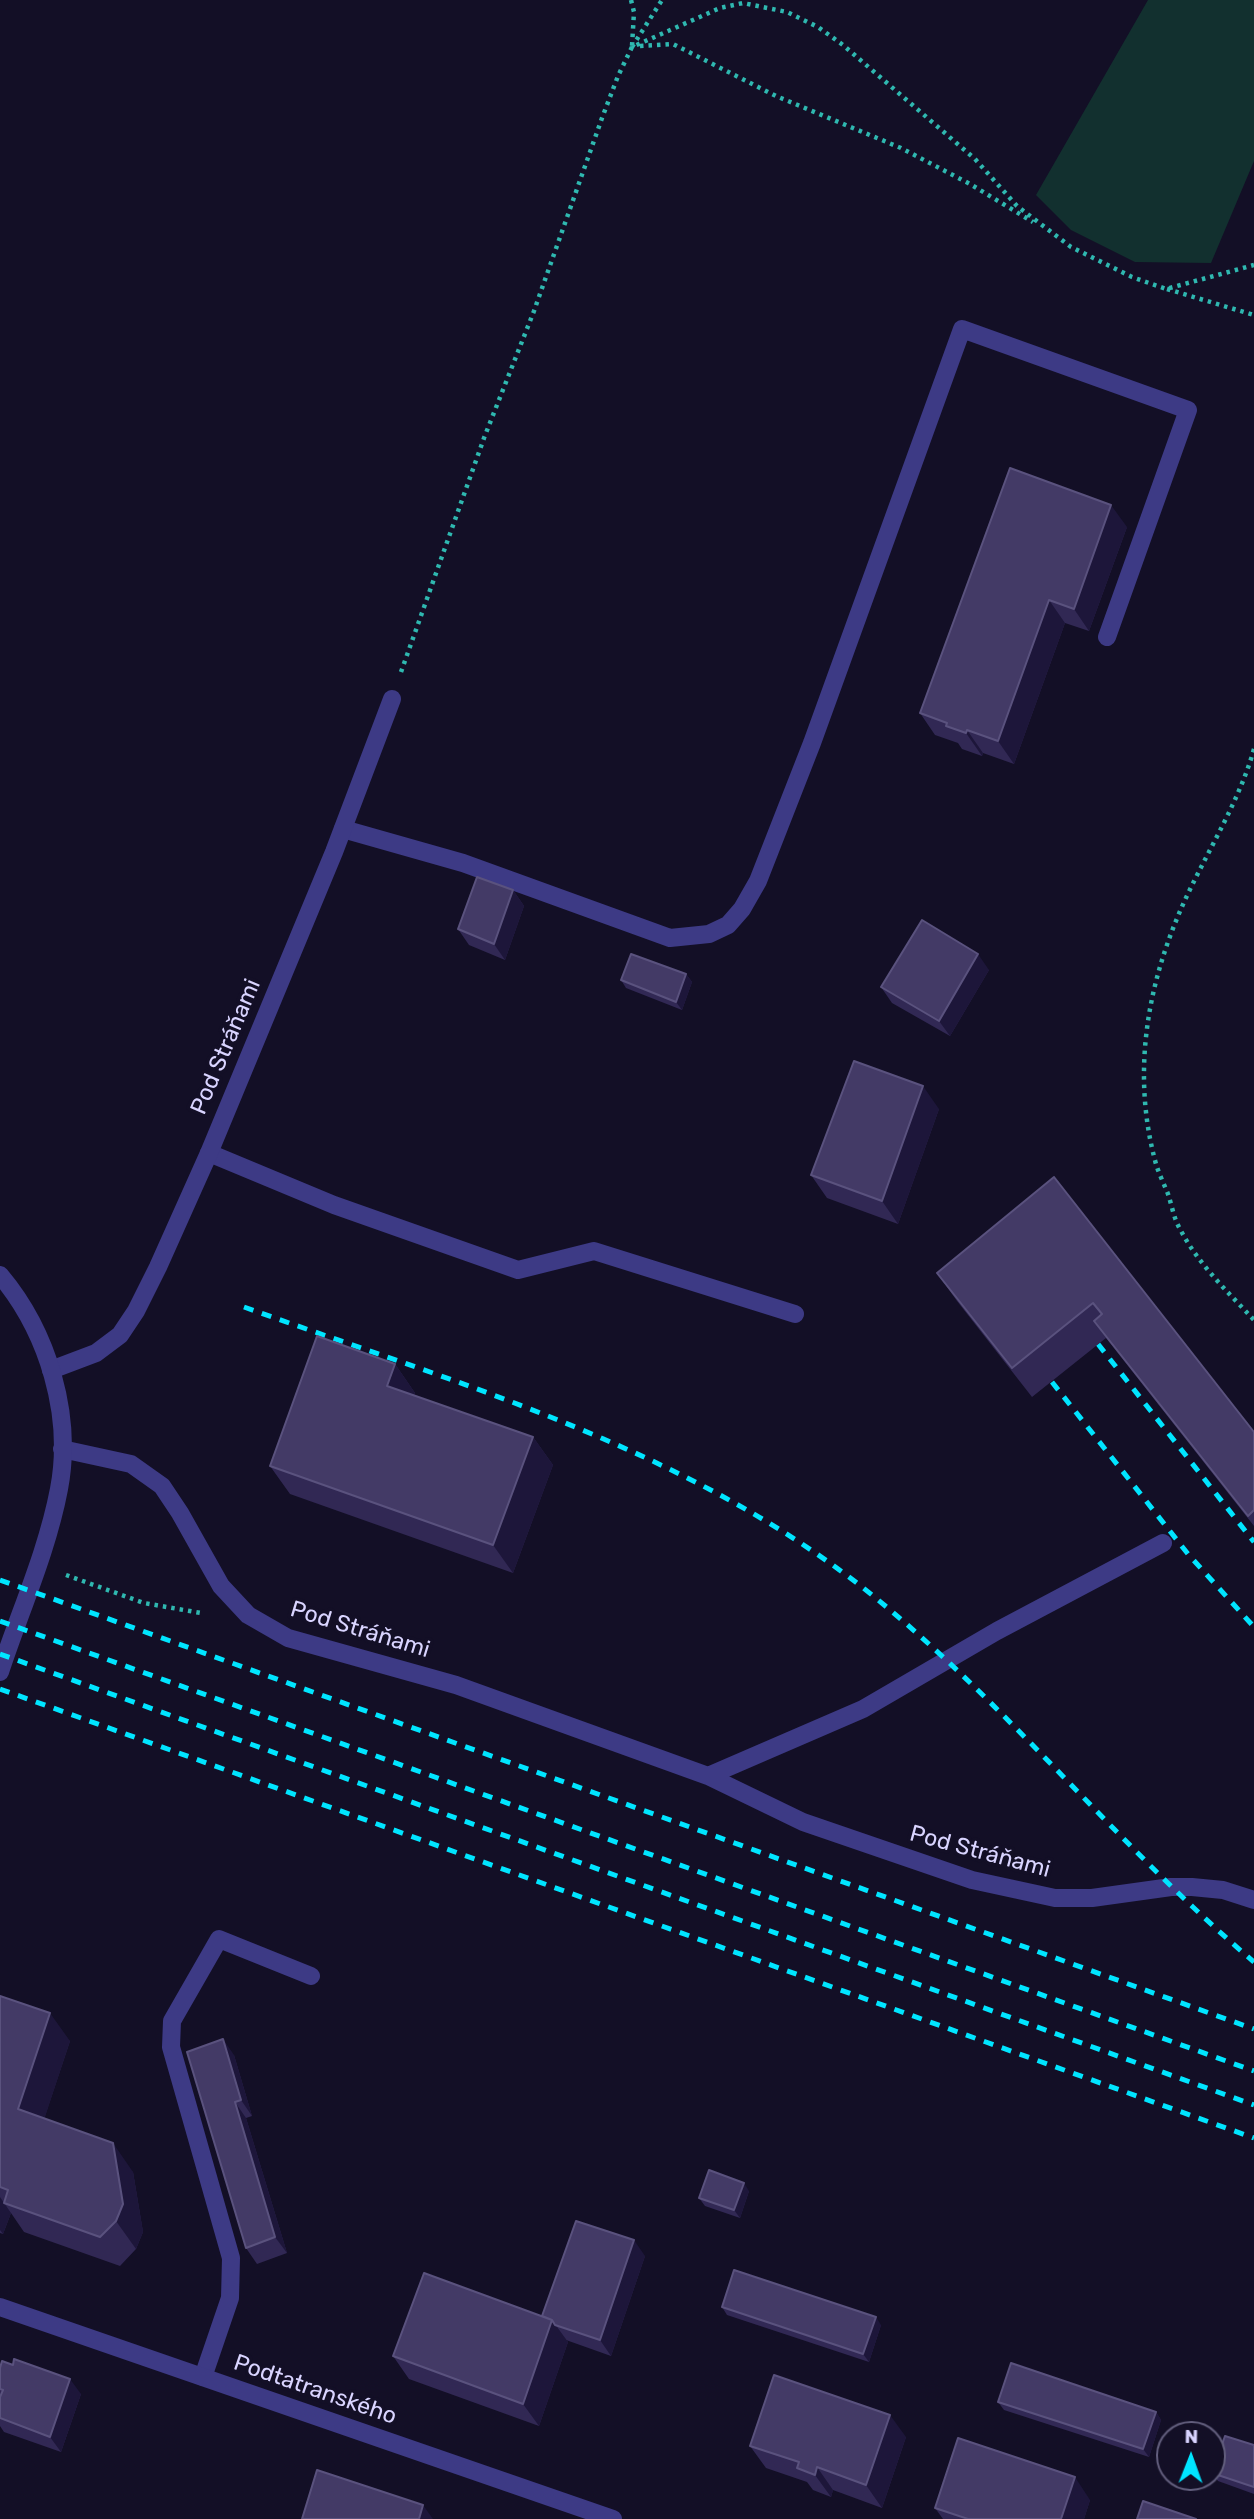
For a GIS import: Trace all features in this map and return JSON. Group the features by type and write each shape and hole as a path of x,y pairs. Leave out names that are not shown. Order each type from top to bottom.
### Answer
{"street":[{"path":"343,829 463,863 670,938 709,934 728,925 742,909 758,881 813,743 962,329 1188,410 1107,636"},
{"name":"Pod Stráňami","path":"51,1370 96,1353 120,1335 136,1311 209,1153 343,829 392,699"},
{"path":"209,1153 334,1205 518,1270 594,1251 795,1314"},
{"path":"0,1275 15,1293 35,1329 51,1370 59,1406 62,1449 59,1489 37,1565 0,1672"},
{"name":"Pod Stráňami","path":"62,1449 131,1464 162,1486 221,1586 248,1615 288,1638 456,1685 708,1776 803,1822 972,1880 1055,1898 1092,1898 1171,1887 1192,1887 1223,1890 1254,1900"},
{"path":"708,1776 863,1709 997,1631 1163,1543"},
{"path":"203,2377 230,2298 231,2258 171,2047 173,2021 219,1939 312,1976"},
{"name":"Podtatranského","path":"0,2308 613,2519"}],"path":[{"path":"631,0 634,12 632,47"},
{"path":"392,699 484,438 534,311 618,76 632,47 662,0"},
{"path":"632,47 720,8 743,3 787,12 818,27 843,45 944,130 975,159 1017,206 1071,247 1132,277 1254,315"},
{"path":"632,47 673,44 776,96 901,148 970,184 1053,234"},
{"path":"1166,289 1254,265"},
{"path":"1254,749 1238,792 1185,901 1167,945 1153,990 1143,1065 1145,1098 1156,1165 1179,1227 1192,1249 1220,1284 1254,1320"},
{"path":"37,1565 144,1603 206,1614"}],"green space":[{"path":"1148,0 1254,0 1254,161 1211,263 1135,262 1071,230 1036,195"}],"building":[{"path":"1010,468 1111,505 1074,609 1049,600 998,741 946,726 947,723 920,713"},
{"path":"477,877 513,890 494,944 458,929"},
{"path":"922,920 978,954 939,1021 881,987"},
{"path":"631,954 686,974 676,1002 621,980"},
{"path":"854,1061 923,1086 882,1201 811,1175"},
{"path":"1054,1177 1254,1432 1254,1510 1248,1516 1094,1321 1102,1314 1093,1303 1012,1368 937,1273"},
{"path":"317,1336 395,1364 387,1386 533,1437 493,1545 270,1466"},
{"path":"0,1996 50,2013 18,2109 113,2143 123,2204 116,2221 100,2237 4,2203 8,2190 0,2187"},
{"path":"223,2039 241,2100 235,2102 275,2237 246,2248 187,2052"},
{"path":"709,2170 744,2183 734,2210 699,2198"},
{"path":"576,2221 634,2240 600,2340 555,2325 552,2320 542,2316"},
{"path":"734,2270 876,2317 863,2354 722,2307"},
{"path":"424,2273 552,2320 523,2404 393,2356"},
{"path":"14,2359 70,2379 50,2437 0,2418 0,2397 3,2390 0,2389 0,2368 2,2361 13,2365"},
{"path":"1011,2363 1156,2412 1143,2449 998,2402"},
{"path":"774,2375 890,2415 866,2485 817,2467 815,2475 797,2468 799,2462 750,2446"},
{"path":"1226,2436 1254,2445 1254,2487 1226,2478"},
{"path":"958,2438 1075,2477 1061,2519 968,2519 935,2508"},
{"path":"317,2470 423,2505 419,2519 302,2519"},
{"path":"1143,2501 1196,2519 1137,2519"}],"railway":[{"path":"244,1307 492,1394 574,1426 732,1501 806,1547 877,1599 927,1642 1205,1919 1254,1962"},
{"path":"1098,1344 1254,1542"},
{"path":"1052,1382 1188,1554 1254,1627"},
{"path":"0,1580 1254,2029"},
{"path":"0,1621 1254,2071"},
{"path":"0,1654 1254,2105"},
{"path":"0,1689 1254,2138"}]}
